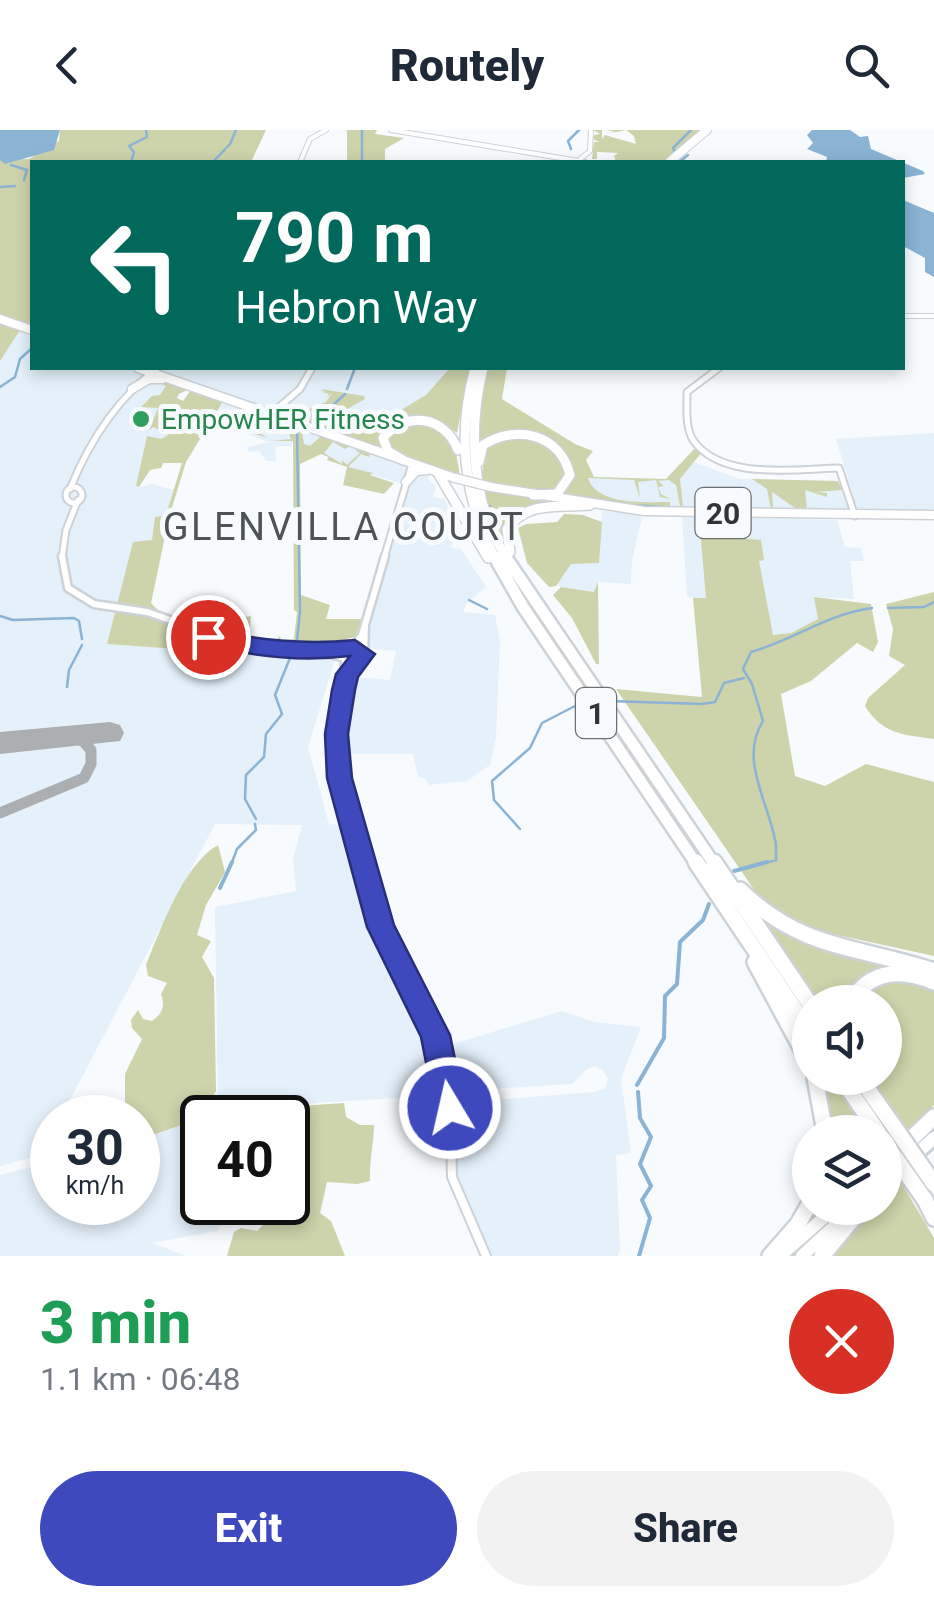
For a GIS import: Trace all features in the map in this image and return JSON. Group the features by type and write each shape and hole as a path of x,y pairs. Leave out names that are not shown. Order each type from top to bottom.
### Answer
{"highway":[{"path":"674,160 709,130"},
{"name":"1","path":"474,370 463,415 459,472 516,596 792,1005"},
{"name":"1","path":"483,370 472,435 502,551 797,985"},
{"path":"408,462 384,447 384,434 402,422 427,421 452,432 459,472"},
{"path":"486,492 482,448 494,437 512,433 549,442 570,466 569,478 558,493 533,495"},
{"path":"433,471 450,488 467,527 516,596"},
{"path":"536,605 508,545 509,526 517,516 537,507 590,505"},
{"path":"688,827 747,899 785,930 826,946 934,971"},
{"path":"726,905 728,916 792,1032"},
{"path":"863,985 880,974 906,972 934,982"},
{"path":"856,1095 874,1115"},
{"path":"912,1138 934,1120"},
{"path":"902,1147 934,1184"},
{"path":"902,1167 931,1210"},
{"path":"770,1256 796,1225"},
{"path":"822,1256 845,1225"}],"main road":[{"path":"0,319 30,329"},
{"path":"134,387 149,379 150,370"},
{"path":"134,387 140,376 150,370"},
{"name":"20","path":"150,370 310,428"},
{"path":"257,410 282,405 286,418"},
{"name":"20","path":"271,414 433,471 459,472 486,492 674,512 934,516"},
{"path":"406,482 416,472 433,471"},
{"path":"902,1147 912,1138"},
{"path":"902,1167 934,1138"},
{"path":"780,1256 815,1225"},
{"path":"802,1256 838,1225"}],"street":[{"path":"301,160 310,139 326,130"},
{"path":"391,130 576,160"},
{"path":"583,160 590,151 591,130"},
{"path":"905,316 934,316"},
{"path":"271,414 304,384 311,370"},
{"path":"716,370 687,392 690,430 695,442 714,456 738,465 838,468 856,517"},
{"path":"71,510 63,496 76,480 84,452 134,387"},
{"path":"408,462 406,482 360,640 342,654 344,690 336,756 352,828 386,939 438,1043 450,1096 452,1176 486,1256"},
{"path":"817,468 842,481"},
{"path":"76,480 84,495 71,510 62,572 76,596 94,604 152,613 208,637 262,649 335,654 359,662"},
{"path":"70,489 80,488"},
{"path":"67,501 78,500"},
{"path":"344,690 348,674 363,652 365,624"},
{"path":"314,652 351,648 363,652"}],"shaded area":[{"path":"0,319 30,329 30,370 450,370 428,397 364,430 338,411 305,424 432,471 428,479 436,486 433,497 445,499 456,529 451,548 461,549 486,587 466,604 463,612 495,615 500,642 496,738 490,765 467,781 429,785 425,778 418,777 413,754 338,754 353,677 390,680 396,651 364,648 375,606 371,604 405,485 327,460 328,457 293,440 292,446 275,447 276,461 266,461 259,451 249,452 247,447 269,442 234,429 239,418 213,416 224,399 177,381 153,427 169,434 162,439 148,437 139,487 152,484 174,490 166,515 155,517 152,541 107,644 335,660 308,747 329,824 348,826 376,924 433,1036 446,1095 310,1103 310,1095 218,1095 215,907 296,891 293,859 302,825 215,824 73,1095 30,1095 30,1158 0,1166"},
{"path":"934,433 934,512 857,508 836,439"},
{"path":"694,462 739,479 838,481 848,509 664,508 602,498 589,484 588,477 670,479 681,489 680,479"},
{"path":"602,511 642,518 631,584 598,582 594,592 561,587 557,584 571,564 598,563"},
{"path":"682,516 738,518 749,527 748,518 837,520 845,547 861,548 864,561 850,561 854,599 815,597 818,619 791,633 772,635 706,599 687,597"},
{"path":"562,1011 594,1022 641,1027 621,1079 631,1153 616,1155 618,1256 490,1256 456,1180 454,1103 595,1092 605,1088 608,1079 595,1066 572,1084 457,1091 452,1087 443,1047"},
{"path":"180,1126 180,1225 221,1225 217,1231 152,1243 186,1256 0,1256 0,1175 30,1167 30,1225 160,1225 160,1132"}],"green space":[{"path":"60,130 266,130 252,160 30,160 30,326 22,327 0,361 0,160 29,159 59,141"},
{"path":"347,130 377,130 375,134 404,138 385,149 385,160 347,160"},
{"path":"593,130 602,130 602,139 605,135 636,144 634,136 626,130 704,130 668,160 615,160 618,153 597,152 597,159 592,159 594,142 599,142 593,139 594,135 600,134"},
{"path":"448,370 469,370 457,433 429,421 398,423 381,434 383,449 286,416 283,411 290,404 287,410 296,414 326,402 332,393 326,398 329,394 321,389 364,396 365,399 342,412 366,431 426,395"},
{"path":"488,370 507,370 502,399 593,451 586,460 594,477 666,479 696,447 702,452 680,479 683,507 698,508 677,509 680,505 676,485 669,480 658,481 664,486 658,487 670,499 660,497 656,480 638,482 640,498 634,480 588,478 601,494 636,502 670,502 670,508 558,497 571,466 528,433 476,449 480,400"},
{"path":"159,379 189,389 177,398 183,401 191,390 223,401 186,462 167,524 159,524 167,527 151,603 171,617 198,621 251,616 249,638 258,646 279,647 280,636 281,641 294,639 297,612 293,441 272,441 291,439 289,433 281,430 283,427 271,422 256,431 268,438 255,434 254,432 268,420 306,430 302,432 304,444 310,446 320,437 312,432 350,446 345,449 333,442 324,453 342,464 342,460 347,465 360,453 354,449 370,453 369,457 361,454 348,467 372,473 377,469 370,475 394,483 384,494 343,485 347,467 321,454 300,464 301,595 330,605 326,619 362,619 355,637 343,640 348,651 335,660 107,644 133,542 152,540 155,517 166,515 182,463 163,463 161,468 150,470 136,486 147,436 162,439 169,434 153,427 149,431 158,408 141,407 152,396 160,395 166,386 153,381 132,395 144,382"},
{"path":"422,421 453,437 460,475 399,455 386,443 390,431"},
{"path":"517,434 554,448 567,472 555,493 481,481 486,447"},
{"path":"752,479 838,481 842,490 815,492 827,493 827,497 805,490 807,510 798,510 772,492 773,511 753,510 771,509 767,489"},
{"path":"483,489 558,504 513,517 507,551"},
{"path":"564,514 602,522 599,563 571,564 556,586 549,587 527,563 518,528 557,522"},
{"path":"699,517 713,518 714,536 761,540 764,560 759,561 773,635 791,633 818,619 814,597 871,604 878,642 873,652 857,643 811,681 781,694 795,776 825,786 866,764 934,782 934,956 810,929 779,914 755,891 616,689 702,697 693,598 706,598"},
{"path":"598,582 596,664 572,618 553,595 561,587 594,592"},
{"path":"934,592 934,739 886,728 865,706 868,698 905,665 889,656 893,629 886,604"},
{"path":"218,845 225,872 206,905 197,935 211,941 202,957 214,978 216,1091 214,1095 180,1095 180,1126 160,1132 160,1095 125,1095 125,1074 142,1039 132,1028 131,1020 138,1010 143,1019 152,1021 161,1012 161,994 167,983 148,976 146,965 184,882"},
{"path":"757,914 807,945 913,967 881,971 855,985 801,985"},
{"path":"890,977 934,986 934,1105 905,1132 902,1115 894,1115 882,1095 902,1095 902,985 874,985"},
{"path":"824,1095 844,1095 858,1115 828,1115"},
{"path":"344,1103 346,1117 360,1125 374,1125 370,1181 327,1182 320,1213 331,1221 345,1256 227,1256 234,1232 241,1228 257,1231 263,1225 310,1225 310,1105"},
{"path":"902,1184 934,1238 934,1256 827,1256 855,1225 902,1225"}],"water":[{"path":"0,130 60,130 54,150 5,164 0,160"},
{"path":"812,130 850,130 860,137 868,136 871,149 897,160 826,160 807,149 813,143 807,135"},
{"path":"905,163 923,171 925,174 905,178"},
{"path":"905,201 934,213 934,277 925,272 925,258 905,247"}],"waterway":[{"path":"132,160 134,152 129,146 147,137 146,130"},
{"path":"215,160 230,144 236,130"},
{"path":"362,130 362,160"},
{"path":"571,149 568,141 579,130"},
{"path":"675,152 673,148 691,130"},
{"path":"682,160 688,155"},
{"path":"11,165 27,170 24,180"},
{"path":"0,187 15,186"},
{"path":"0,387 15,377 20,359 30,350"},
{"path":"347,389 354,370"},
{"path":"301,420 331,407 345,394"},
{"path":"297,428 297,641"},
{"path":"629,505 663,507"},
{"path":"490,506 495,522"},
{"path":"496,525 498,531"},
{"path":"499,534 502,539"},
{"path":"469,600 487,609"},
{"path":"888,608 924,607 934,602"},
{"path":"757,865 776,860 776,845 755,767 756,736 763,721 752,684 743,669 751,652 840,616 872,608"},
{"path":"0,616 13,620 74,618 79,621 82,639"},
{"path":"67,687 69,670 82,645"},
{"path":"256,819 245,799 246,775 264,757 266,734 282,714 275,695 290,658"},
{"path":"609,701 715,702 724,683 744,678"},
{"path":"520,829 494,800 492,781 530,748 542,723 575,706"},
{"path":"231,865 237,849 256,830 255,824"},
{"path":"220,888 232,862"},
{"path":"734,871 767,862"},
{"path":"637,1085 664,1038 665,996 677,984 680,942 703,920 709,904"},
{"path":"638,1092 640,1118 651,1137 640,1164 651,1186 642,1200 650,1218 639,1256"}],"taxiway":[{"path":"0,813 84,778 91,764 91,750 83,741 65,737"}],"runway":[{"path":"0,743 110,733"}],"place":[{"name":"EmpowHER Fitness","path":"141,419"}],"district":[{"name":"GLENVILLA COURT","path":"344,527"}],"route":[{"path":"208,637 288,652 362,650 363,659 348,674 336,734 340,778 381,927 436,1035 450,1108"}]}
